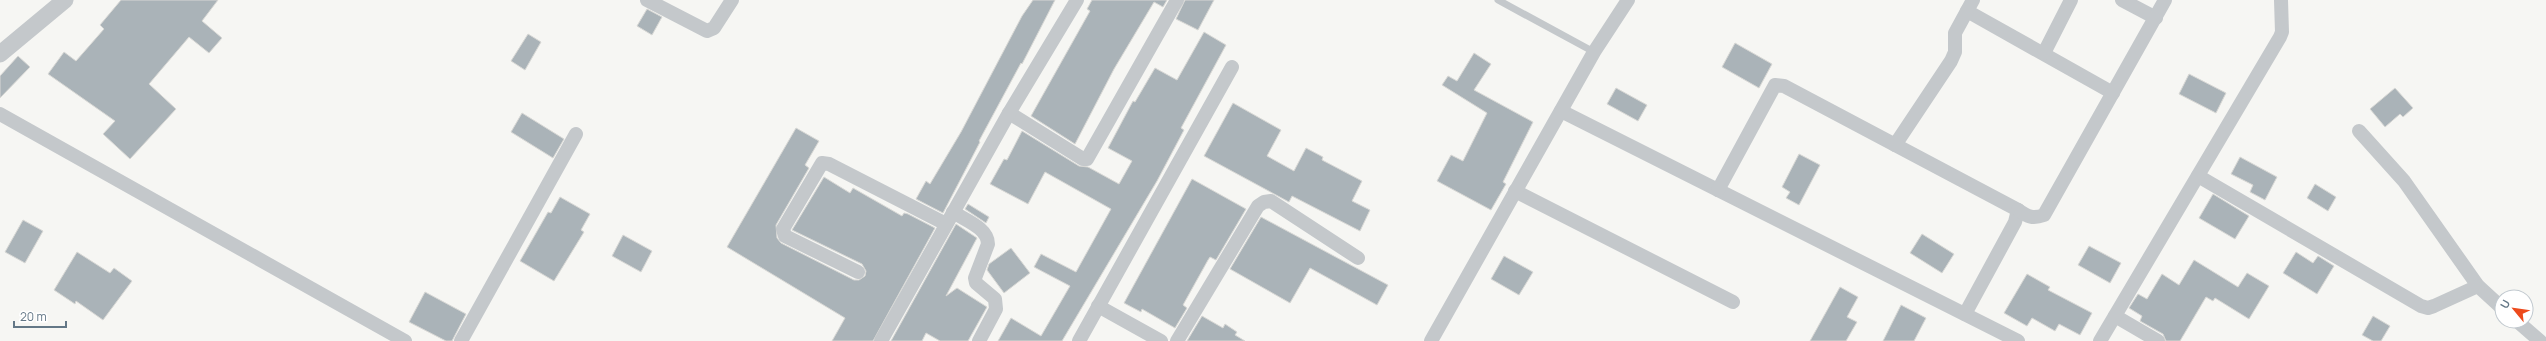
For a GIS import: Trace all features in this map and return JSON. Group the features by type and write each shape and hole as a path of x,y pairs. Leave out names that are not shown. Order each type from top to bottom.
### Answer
{"street":[{"path":"0,54 65,0"},
{"path":"648,0 706,31 714,28 732,0"},
{"path":"881,341 1009,114 1077,0"},
{"path":"1009,114 1083,160 1087,159 1177,0"},
{"path":"1431,341 1594,52 1628,0"},
{"path":"2044,53 2071,0"},
{"path":"2122,0 2156,18"},
{"path":"1718,190 1775,85 1784,86 2027,216 2035,218 2044,215 2165,0"},
{"path":"2100,341 2280,37 2282,32 2281,0"},
{"path":"1895,145 1951,61 1955,52 1955,33 1970,6 2044,53 2113,93"},
{"path":"1079,341 1232,67"},
{"path":"1561,111 2018,341"},
{"path":"0,114 405,341"},
{"path":"2359,131 2404,181 2478,286 2494,301"},
{"path":"461,341 576,134"},
{"path":"858,272 788,239 784,232 822,163 829,164 984,232 988,239 988,244 975,278 976,283 995,299 996,309 979,341"},
{"path":"2198,176 2421,306 2428,308 2434,306 2478,286"},
{"path":"1515,191 1733,302"},
{"path":"1177,341 1258,206 1264,202 1271,201 1358,258"},
{"path":"1965,314 2015,222 2018,210"},
{"path":"1098,306 1161,341"},
{"path":"2115,316 2158,341"},
{"path":"2526,329 2540,341"}],"lane":[{"path":"1498,0 1594,52"}],"building":[{"path":"121,0 218,0 202,21 222,38 209,53 189,37 149,84 176,109 130,159 103,134 115,121 48,74 64,52 76,61 104,29 100,25"},
{"path":"1033,0 1055,0 1022,64 1021,63 979,141 980,142 943,213 916,199 926,181 930,184 961,132 1022,16"},
{"path":"1092,0 1167,0 1163,7 1154,2 1114,69 1075,144 1031,116 1090,11 1087,9"},
{"path":"1185,0 1214,0 1198,30 1176,19"},
{"path":"647,9 662,17 652,35 637,26"},
{"path":"1204,32 1226,45 1181,128 1184,130 1157,181 1062,341 998,341 1011,318 1041,336 1070,286 1034,267 1041,254 1076,272 1111,209 1045,172 1028,204 990,184 1004,159 1007,160 1022,131 1079,166 1088,167 1119,184 1132,161 1108,148 1133,101 1135,102 1155,68 1177,80"},
{"path":"528,34 541,42 525,70 511,61"},
{"path":"1735,43 1772,64 1759,88 1722,67"},
{"path":"1474,53 1491,64 1474,90 1533,122 1503,182 1506,184 1491,210 1437,181 1451,155 1463,161 1487,113 1442,85 1448,76 1457,81"},
{"path":"18,56 30,67 0,98 0,76"},
{"path":"2189,74 2226,93 2216,113 2179,94"},
{"path":"1616,88 1647,105 1638,121 1607,104"},
{"path":"2395,88 2413,108 2403,117 2400,114 2385,127 2370,109"},
{"path":"1233,103 1281,130 1267,156 1294,171 1306,148 1323,157 1322,160 1362,181 1352,201 1370,210 1360,231 1292,196 1289,202 1204,156"},
{"path":"522,113 564,139 553,158 511,132"},
{"path":"796,128 819,141 805,165 809,168 776,225 777,238 781,243 854,280 859,280 865,276 866,271 862,264 792,230 824,177 850,193 853,188 902,216 904,213 908,214 935,228 873,341 832,341 845,318 727,247"},
{"path":"1799,154 1820,165 1799,205 1786,198 1790,192 1782,187"},
{"path":"2240,157 2277,177 2265,200 2250,192 2253,185 2231,174"},
{"path":"1192,179 1246,209 1216,260 1210,257 1208,260 1183,305 1187,308 1175,328 1142,309 1141,312 1124,303"},
{"path":"2315,184 2336,197 2328,211 2307,198"},
{"path":"2213,194 2249,216 2235,239 2199,218"},
{"path":"560,197 590,214 581,230 584,232 554,281 520,261 548,212 551,213"},
{"path":"968,204 989,217 986,223 965,209"},
{"path":"1261,217 1388,285 1377,305 1310,268 1290,303 1230,269"},
{"path":"23,220 43,231 25,263 5,252"},
{"path":"956,224 977,238 946,296 957,288 987,307 968,341 940,341 926,333 922,341 891,341"},
{"path":"1922,234 1954,254 1942,273 1910,253"},
{"path":"623,235 652,251 641,272 612,256"},
{"path":"2089,246 2121,263 2110,283 2078,265"},
{"path":"1011,248 1030,273 1004,293 987,270 989,264"},
{"path":"77,252 110,273 114,268 132,281 103,320 76,301 75,304 54,290"},
{"path":"2296,252 2313,263 2318,256 2334,266 2317,294 2283,273"},
{"path":"1504,256 1533,272 1519,295 1491,279"},
{"path":"2194,260 2238,287 2247,273 2269,286 2249,319 2215,298 2213,301 2206,297 2180,341 2166,341 2163,334 2140,321 2142,316 2129,308 2138,294 2147,299 2162,274 2179,285"},
{"path":"2027,274 2050,287 2048,290 2092,313 2080,335 2059,324 2055,331 2032,318 2027,326 2004,313"},
{"path":"1840,287 1858,297 1847,317 1857,322 1846,341 1810,341"},
{"path":"425,292 466,314 452,341 446,341 409,322"},
{"path":"1901,305 1926,318 1914,341 1883,341"},
{"path":"1202,316 1223,328 1225,324 1237,332 1235,335 1245,341 1187,341"},
{"path":"2373,316 2390,326 2381,341 2373,341 2362,335"}]}
